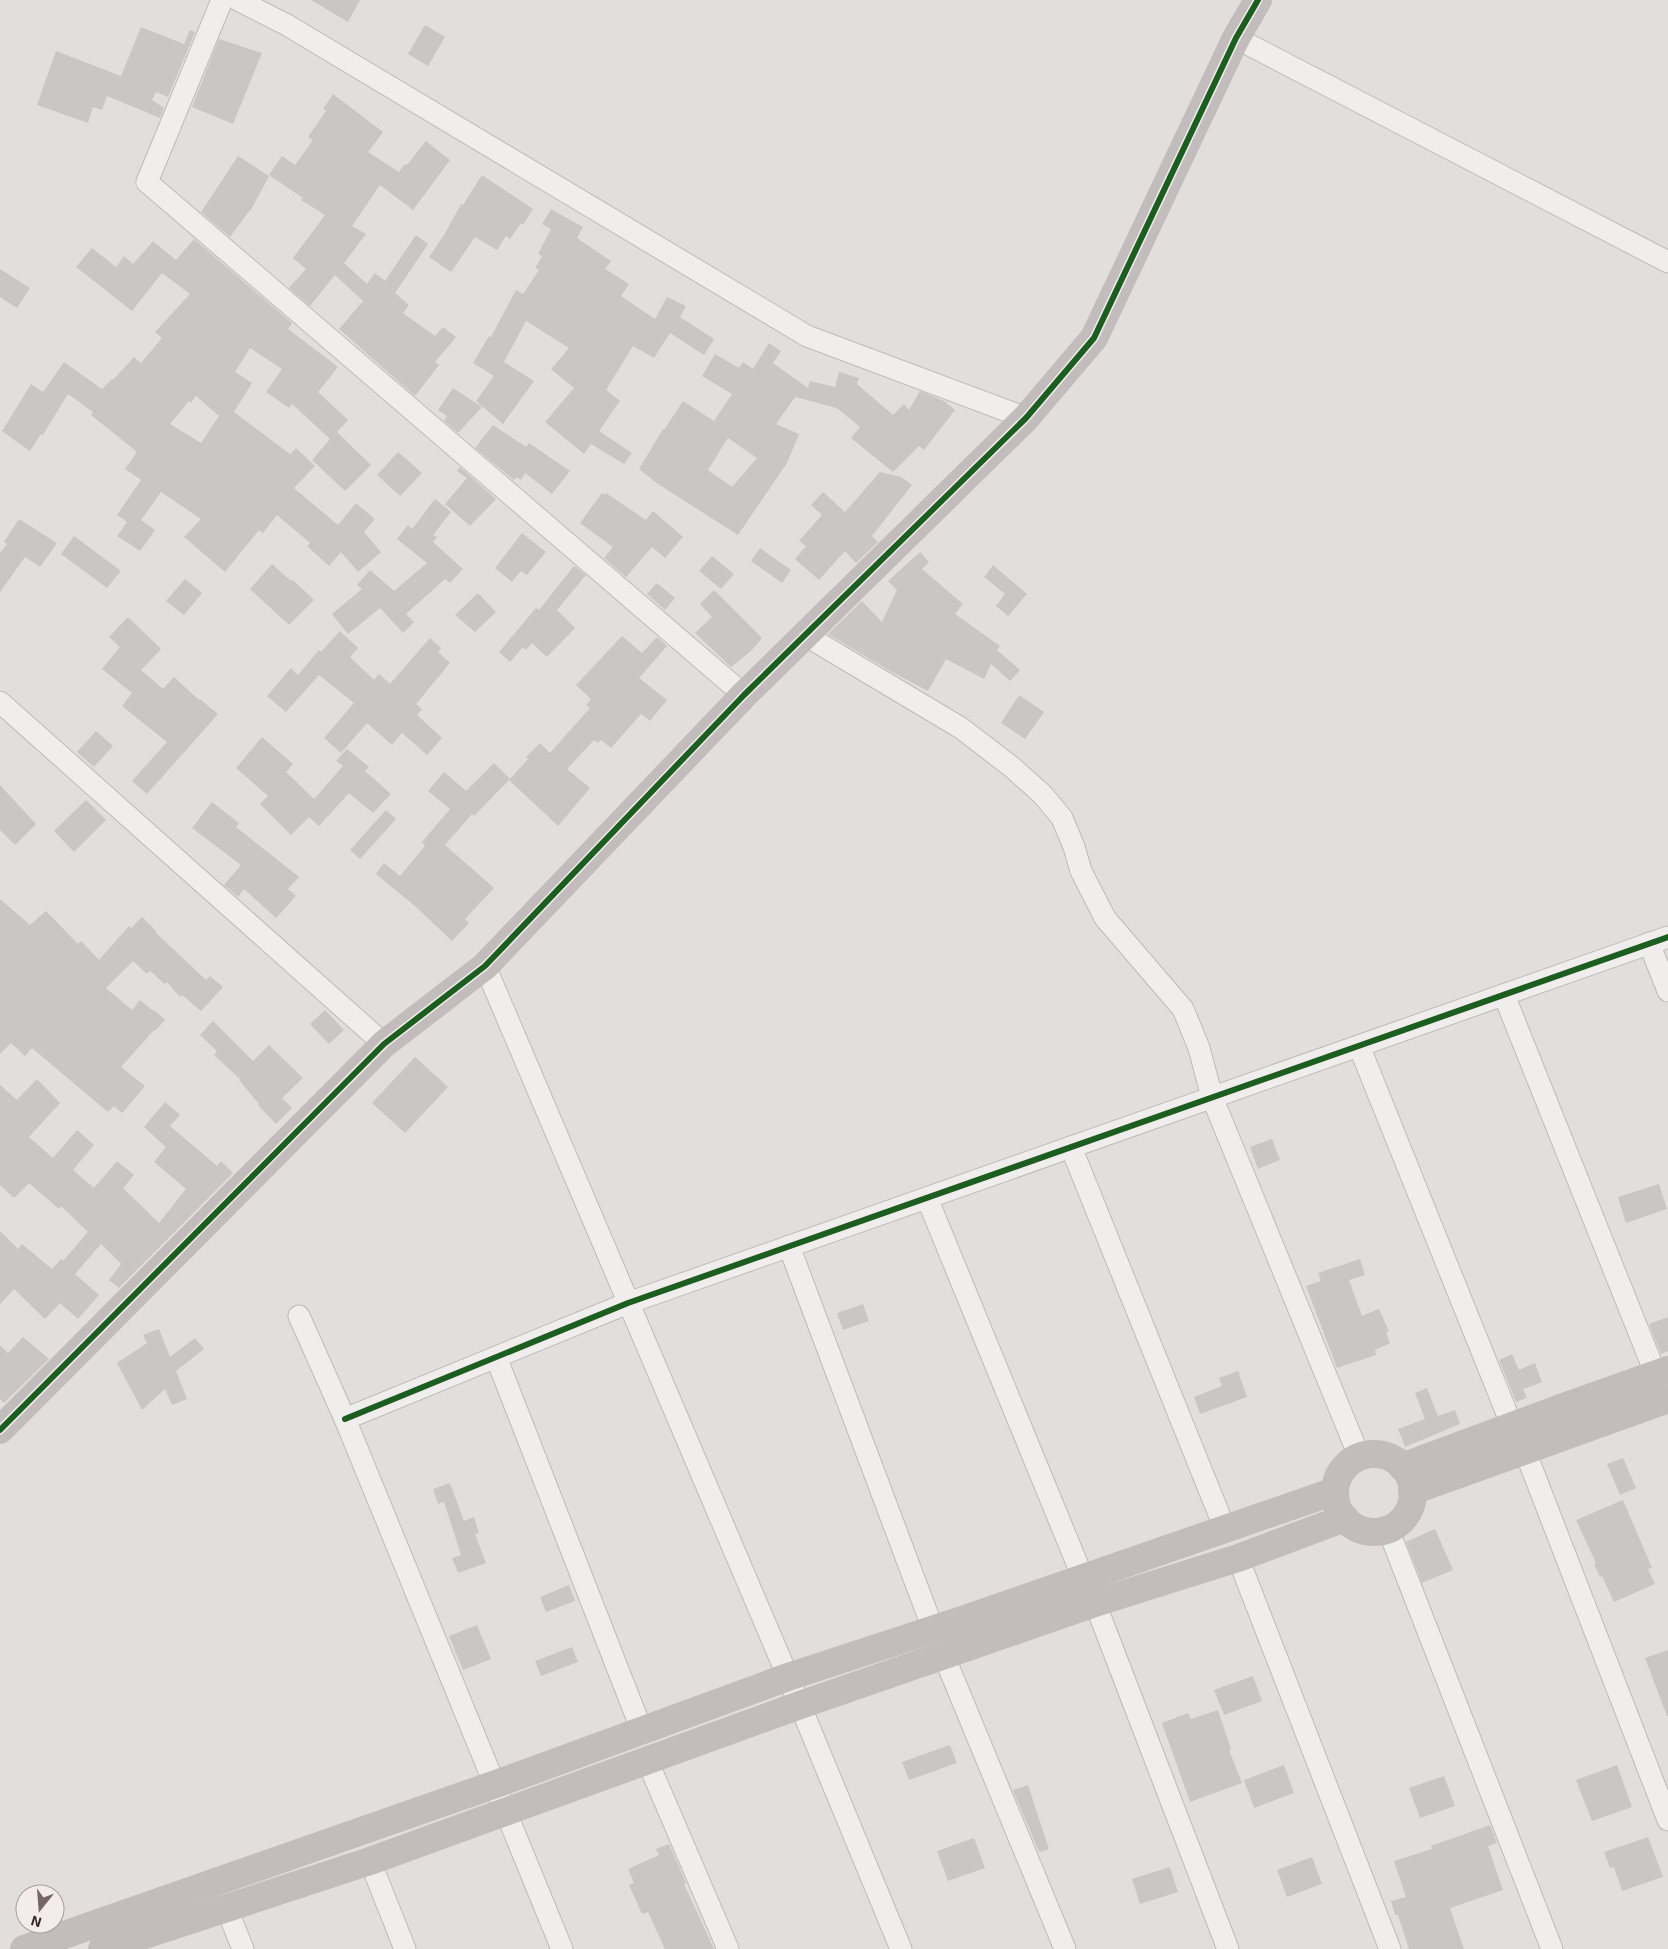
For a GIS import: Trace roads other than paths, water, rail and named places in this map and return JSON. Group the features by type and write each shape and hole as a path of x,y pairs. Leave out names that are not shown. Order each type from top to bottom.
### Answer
{"street":[{"path":"222,0 147,182 744,695"},
{"path":"238,0 287,24 807,336 1026,418"},
{"path":"0,1430 384,1044 485,966 744,695 1026,418 1094,338 1236,38 1258,0"},
{"path":"1236,38 1668,262"},
{"path":"805,635 961,728 1014,768 1043,795 1062,818 1074,847 1081,871 1105,918 1183,1009 1198,1048 1212,1097 1360,1456"},
{"path":"1,704 384,1044"},
{"path":"345,1419 628,1303 1659,940 1668,991"},
{"path":"485,966 800,1705 901,1949"},
{"path":"1407,1479 1512,1426 1662,1373 1504,995"},
{"path":"1359,1046 1512,1426"},
{"path":"1071,1147 1225,1529"},
{"path":"927,1198 1083,1578"},
{"path":"789,1246 933,1629"},
{"path":"299,1316 345,1419 562,1949"},
{"path":"496,1357 642,1731"},
{"path":"1407,1479 1525,1451 1668,1399"},
{"path":"1525,1451 1668,1820"},
{"path":"1373,1454 1386,1456 1398,1462 1407,1479 1412,1499 1408,1511 1399,1522 1388,1529 1374,1532 1361,1529 1349,1523 1340,1513 1335,1500 1339,1474 1348,1463 1360,1456 1373,1454"},
{"path":"24,1949 496,1784 788,1677 1335,1491"},
{"path":"102,1949 370,1860 800,1705 1095,1603 1238,1558 1345,1518"},
{"path":"1388,1529 1552,1949"},
{"path":"1238,1558 1390,1949"},
{"path":"1095,1603 1228,1949"},
{"path":"944,1656 1065,1949"},
{"path":"647,1760 728,1949"},
{"path":"370,1860 405,1949"},
{"path":"226,1907 243,1949"}]}
